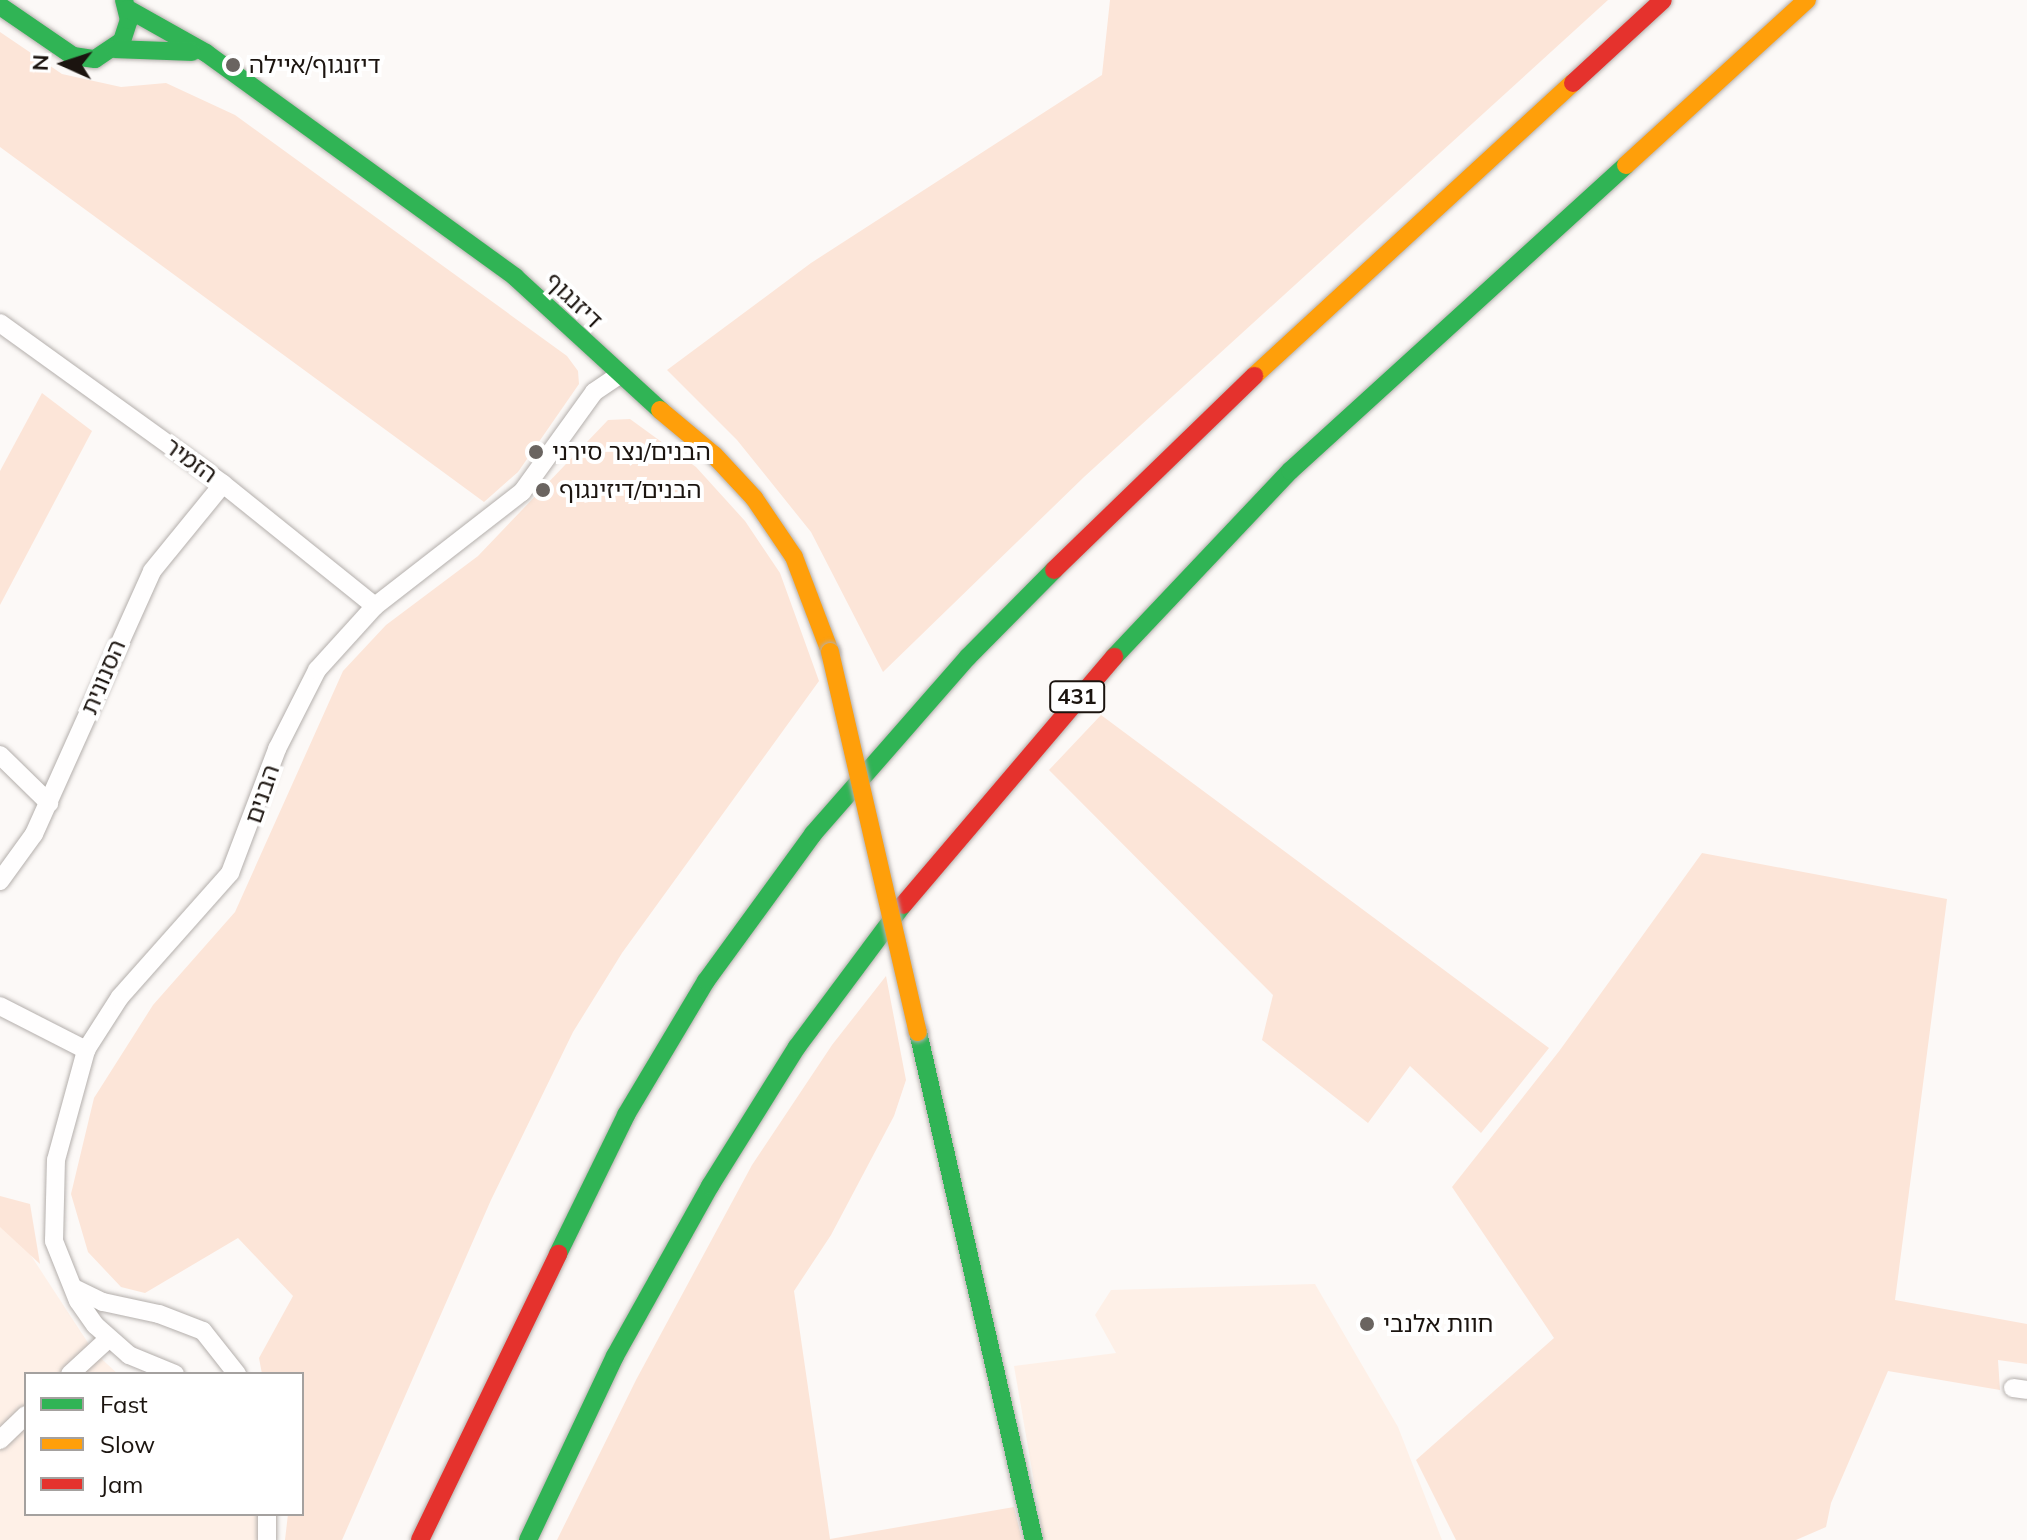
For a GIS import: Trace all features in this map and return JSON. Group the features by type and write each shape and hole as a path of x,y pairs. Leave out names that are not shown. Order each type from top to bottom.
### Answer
{"main road":[{"path":"420,1540 626,1115 706,981 813,834 968,657 1143,478 1663,0"},
{"name":"431","path":"528,1540 615,1356 726,1160 797,1047 948,846 1085,688 1290,471 1807,0"},
{"path":"115,49 127,31 126,5"},
{"name":"דיזנגוף","path":"126,5 206,53 515,277 618,376 714,455 754,498 794,557 830,652 1034,1540"},
{"path":"0,6 73,56 95,59 115,49 206,53"}],"street":[{"name":"הזמיר","path":"0,323 223,484 375,606"},
{"name":"הבנים","path":"170,1372 129,1355 108,1339 78,1301 54,1241 53,1207 65,1115 86,1050 120,997 230,873 277,749 317,670 375,606 522,492 594,392 618,376"},
{"name":"הסנונית","path":"0,881 18,861 49,803 152,571 223,484"},
{"path":"0,755 49,803"},
{"path":"0,1006 86,1050"},
{"path":"74,1288 103,1302 159,1314 203,1331 235,1372"},
{"path":"72,1372 108,1339"},
{"path":"0,1440 24,1417"},
{"path":"267,1516 267,1540"}],"shaded area":[{"path":"1110,0 1608,0 1084,477 883,672 811,532 737,440 667,370 811,263 1102,75"},
{"path":"0,32 62,74 121,87 166,83 235,115 567,356 578,371 579,384 518,472 484,502 0,147"},
{"path":"42,393 92,431 0,605 0,471"},
{"path":"630,419 696,467 745,521 780,573 819,681 622,953 573,1032 491,1200 342,1540 285,1540 288,1516 304,1516 304,1372 262,1372 259,1358 293,1296 238,1238 145,1293 121,1287 88,1252 71,1194 94,1098 153,1005 235,912 343,671 386,625 478,556 608,420"},
{"path":"1101,715 1549,1048 1481,1133 1410,1066 1368,1123 1262,1040 1273,995 1049,770"},
{"path":"1702,853 1947,899 1895,1300 2027,1324 2027,1364 1998,1360 2000,1390 1888,1371 1831,1503 1826,1527 1796,1540 1456,1540 1416,1460 1554,1338 1452,1187 1560,1050"},
{"path":"886,976 906,1080 894,1116 831,1235 794,1291 830,1539 1014,1507 1022,1540 557,1540 636,1380 752,1165 832,1045"},
{"path":"0,1196 30,1204 40,1264 0,1227"},
{"path":"0,1220 11,1225 94,1352 116,1372 24,1372 24,1516 277,1516 276,1540 0,1540"},
{"path":"1315,1284 1398,1427 1442,1540 1044,1540 1014,1366 1116,1353 1095,1315 1111,1290"}],"traffic: fast":[{"path":"0,6 73,56 95,59 122,41 129,20 124,0"},
{"path":"128,9 206,53 515,277 660,410"},
{"path":"115,49 192,52"},
{"path":"1114,657 1290,471 1626,165"},
{"path":"558,1254 626,1115 706,981 813,834 968,657 1054,570"},
{"path":"528,1540 615,1356 710,1186 797,1047 903,905"},
{"path":"918,1032 1034,1540"}],"traffic: slow":[{"path":"1626,165 1807,0"},
{"path":"1254,376 1573,83"},
{"path":"660,410 714,455 754,498 794,557 830,652"},
{"path":"830,652 918,1032"}],"traffic: jam":[{"path":"1573,83 1663,0"},
{"path":"1054,570 1254,376"},
{"path":"903,905 1114,657"},
{"path":"420,1540 558,1254"}],"place":[{"name":"דיזנגוף/איילה","path":"233,65"},
{"name":"הבנים/נצר סירני","path":"536,452"},
{"name":"הבנים/דיזינגוף","path":"543,490"},
{"name":"חוות אלנבי","path":"1367,1324"}]}
